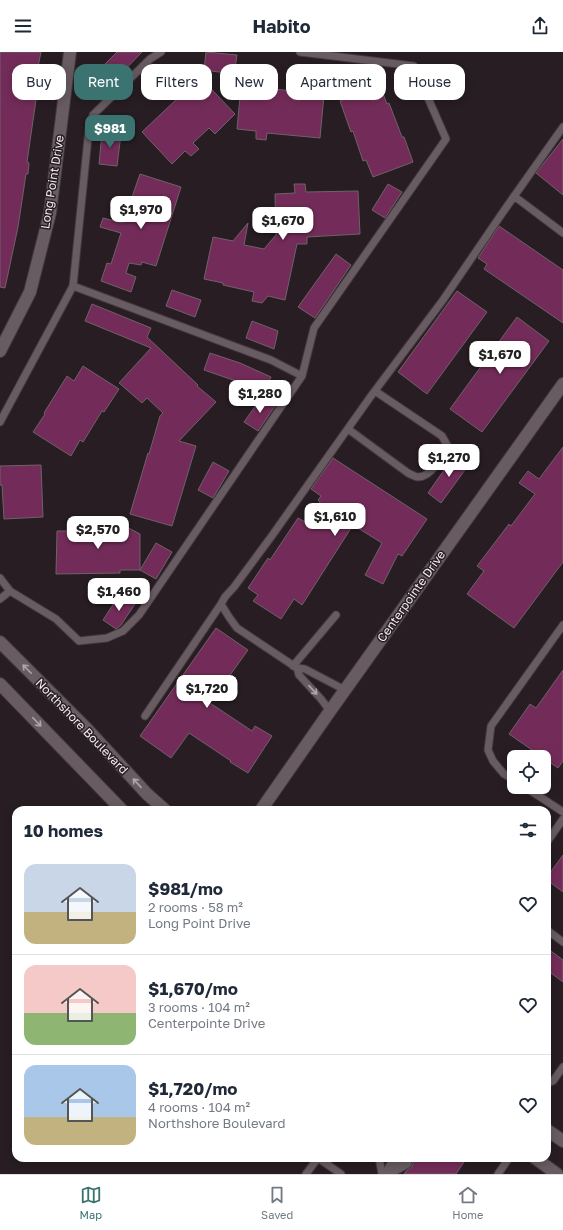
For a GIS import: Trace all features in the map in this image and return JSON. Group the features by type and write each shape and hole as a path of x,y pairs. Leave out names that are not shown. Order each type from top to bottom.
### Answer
{"street":[{"name":"Long Point Drive","path":"0,351 30,292 50,213 70,52"},
{"name":"Centerpointe Drive","path":"264,806 563,384"},
{"name":"Northshore Boulevard","path":"0,642 87,729 147,794 160,806"},
{"path":"0,684 118,806"},
{"path":"551,1133 563,1141"},
{"path":"542,1162 558,1174"}],"lane":[{"path":"0,422 73,286 89,128 93,115 150,59 162,52"},
{"path":"0,578 10,591 56,619 79,641 107,638 123,631 139,615 302,376 314,328 446,140 414,66 300,52"},
{"path":"145,716 222,604 225,597 271,537 375,391 443,300 563,127"},
{"path":"514,196 563,233"},
{"path":"73,286 271,360 302,376"},
{"path":"348,429 408,473 417,477 428,474 443,455 447,445 442,436 375,391"},
{"path":"0,599 10,591"},
{"path":"222,604 237,628 295,667 305,669 345,690"},
{"path":"295,667 336,615"},
{"path":"507,776 493,760 488,750 491,726 563,625"},
{"path":"295,667 299,675 330,711"},
{"path":"536,794 563,812"},
{"path":"551,836 563,819"},
{"path":"551,933 563,942"},
{"path":"551,1081 553,1081 563,1067"},
{"path":"306,1174 315,1162"},
{"path":"324,1162 341,1174"},
{"path":"381,1162 386,1174"},
{"path":"386,1174 388,1162"},
{"path":"386,1174 392,1162"},
{"path":"386,1174 405,1162"},
{"path":"498,1174 506,1162"}],"building":[{"path":"0,52 41,52 39,64 12,64 12,100 36,100 27,162 29,163 28,174 26,174 18,227 5,288 0,287"},
{"path":"117,52 142,52 130,64 105,64"},
{"path":"206,52 237,55 236,64 220,64 220,72 212,71 212,64 205,64"},
{"path":"278,89 286,90 286,100 324,100 320,138 267,133 266,140 256,139 256,131 237,129 240,100 278,100"},
{"path":"212,90 220,100 235,114 215,134 209,128 193,143 199,149 191,156 185,151 172,164 142,132 176,100 212,100"},
{"path":"385,100 387,104 389,103 413,162 373,177 366,160 363,161 353,131 351,132 340,101"},
{"path":"102,132 121,134 117,166 99,164"},
{"path":"563,139 563,195 536,173"},
{"path":"140,174 181,187 156,266 142,262 141,265 129,263 126,273 136,277 131,292 101,281 107,263 111,264 121,233 100,227 103,218 123,223"},
{"path":"294,184 305,184 306,192 358,191 360,234 307,237 307,244 297,244 285,300 268,296 262,303 252,301 254,292 204,279 213,237 233,241 248,223 244,245 264,249 276,235 275,194 295,193"},
{"path":"388,184 402,192 385,218 372,210"},
{"path":"499,226 563,270 563,323 484,269 487,264 478,258"},
{"path":"336,254 351,265 315,318 298,307"},
{"path":"172,290 201,300 195,317 166,306"},
{"path":"457,291 487,312 427,394 398,372"},
{"path":"92,304 151,328 147,337 198,385 197,386 216,402 179,441 196,446 172,526 130,514 160,416 163,413 147,398 142,403 119,383 151,348 85,321"},
{"path":"517,317 549,341 482,432 450,409"},
{"path":"252,321 278,331 274,349 246,338"},
{"path":"210,353 240,363 271,377 264,393 204,370"},
{"path":"83,366 119,389 104,412 102,411 83,442 80,440 71,456 33,432 67,376 74,381"},
{"path":"262,397 275,406 258,431 244,422"},
{"path":"563,447 563,562 514,628 467,594 484,571 477,566 509,524 511,526 535,494 519,483 528,471 539,479"},
{"path":"456,453 470,463 441,503 428,493"},
{"path":"333,458 427,519 402,556 398,554 383,584 365,575 382,543 353,525 302,605 294,599 281,619 253,601 258,595 248,588 268,558 270,560 298,518 307,523 320,502 318,500 321,496 311,489"},
{"path":"213,462 229,471 213,498 198,490"},
{"path":"41,465 43,517 4,519 2,485 0,485 0,466"},
{"path":"108,517 140,534 140,570 120,570 120,573 56,574 57,531 108,529"},
{"path":"156,543 172,552 156,579 140,570"},
{"path":"120,594 135,604 121,625 116,629 103,620"},
{"path":"216,628 248,650 210,703 252,731 255,726 272,736 248,773 189,733 171,758 140,736"},
{"path":"563,670 563,761 558,768 551,763 551,750 532,750 509,734 530,704 536,708"},
{"path":"563,855 563,892 551,883 551,872"},
{"path":"551,951 563,960 563,982 551,973"},
{"path":"412,1162 464,1162 456,1174 404,1174 412,1167"}]}
